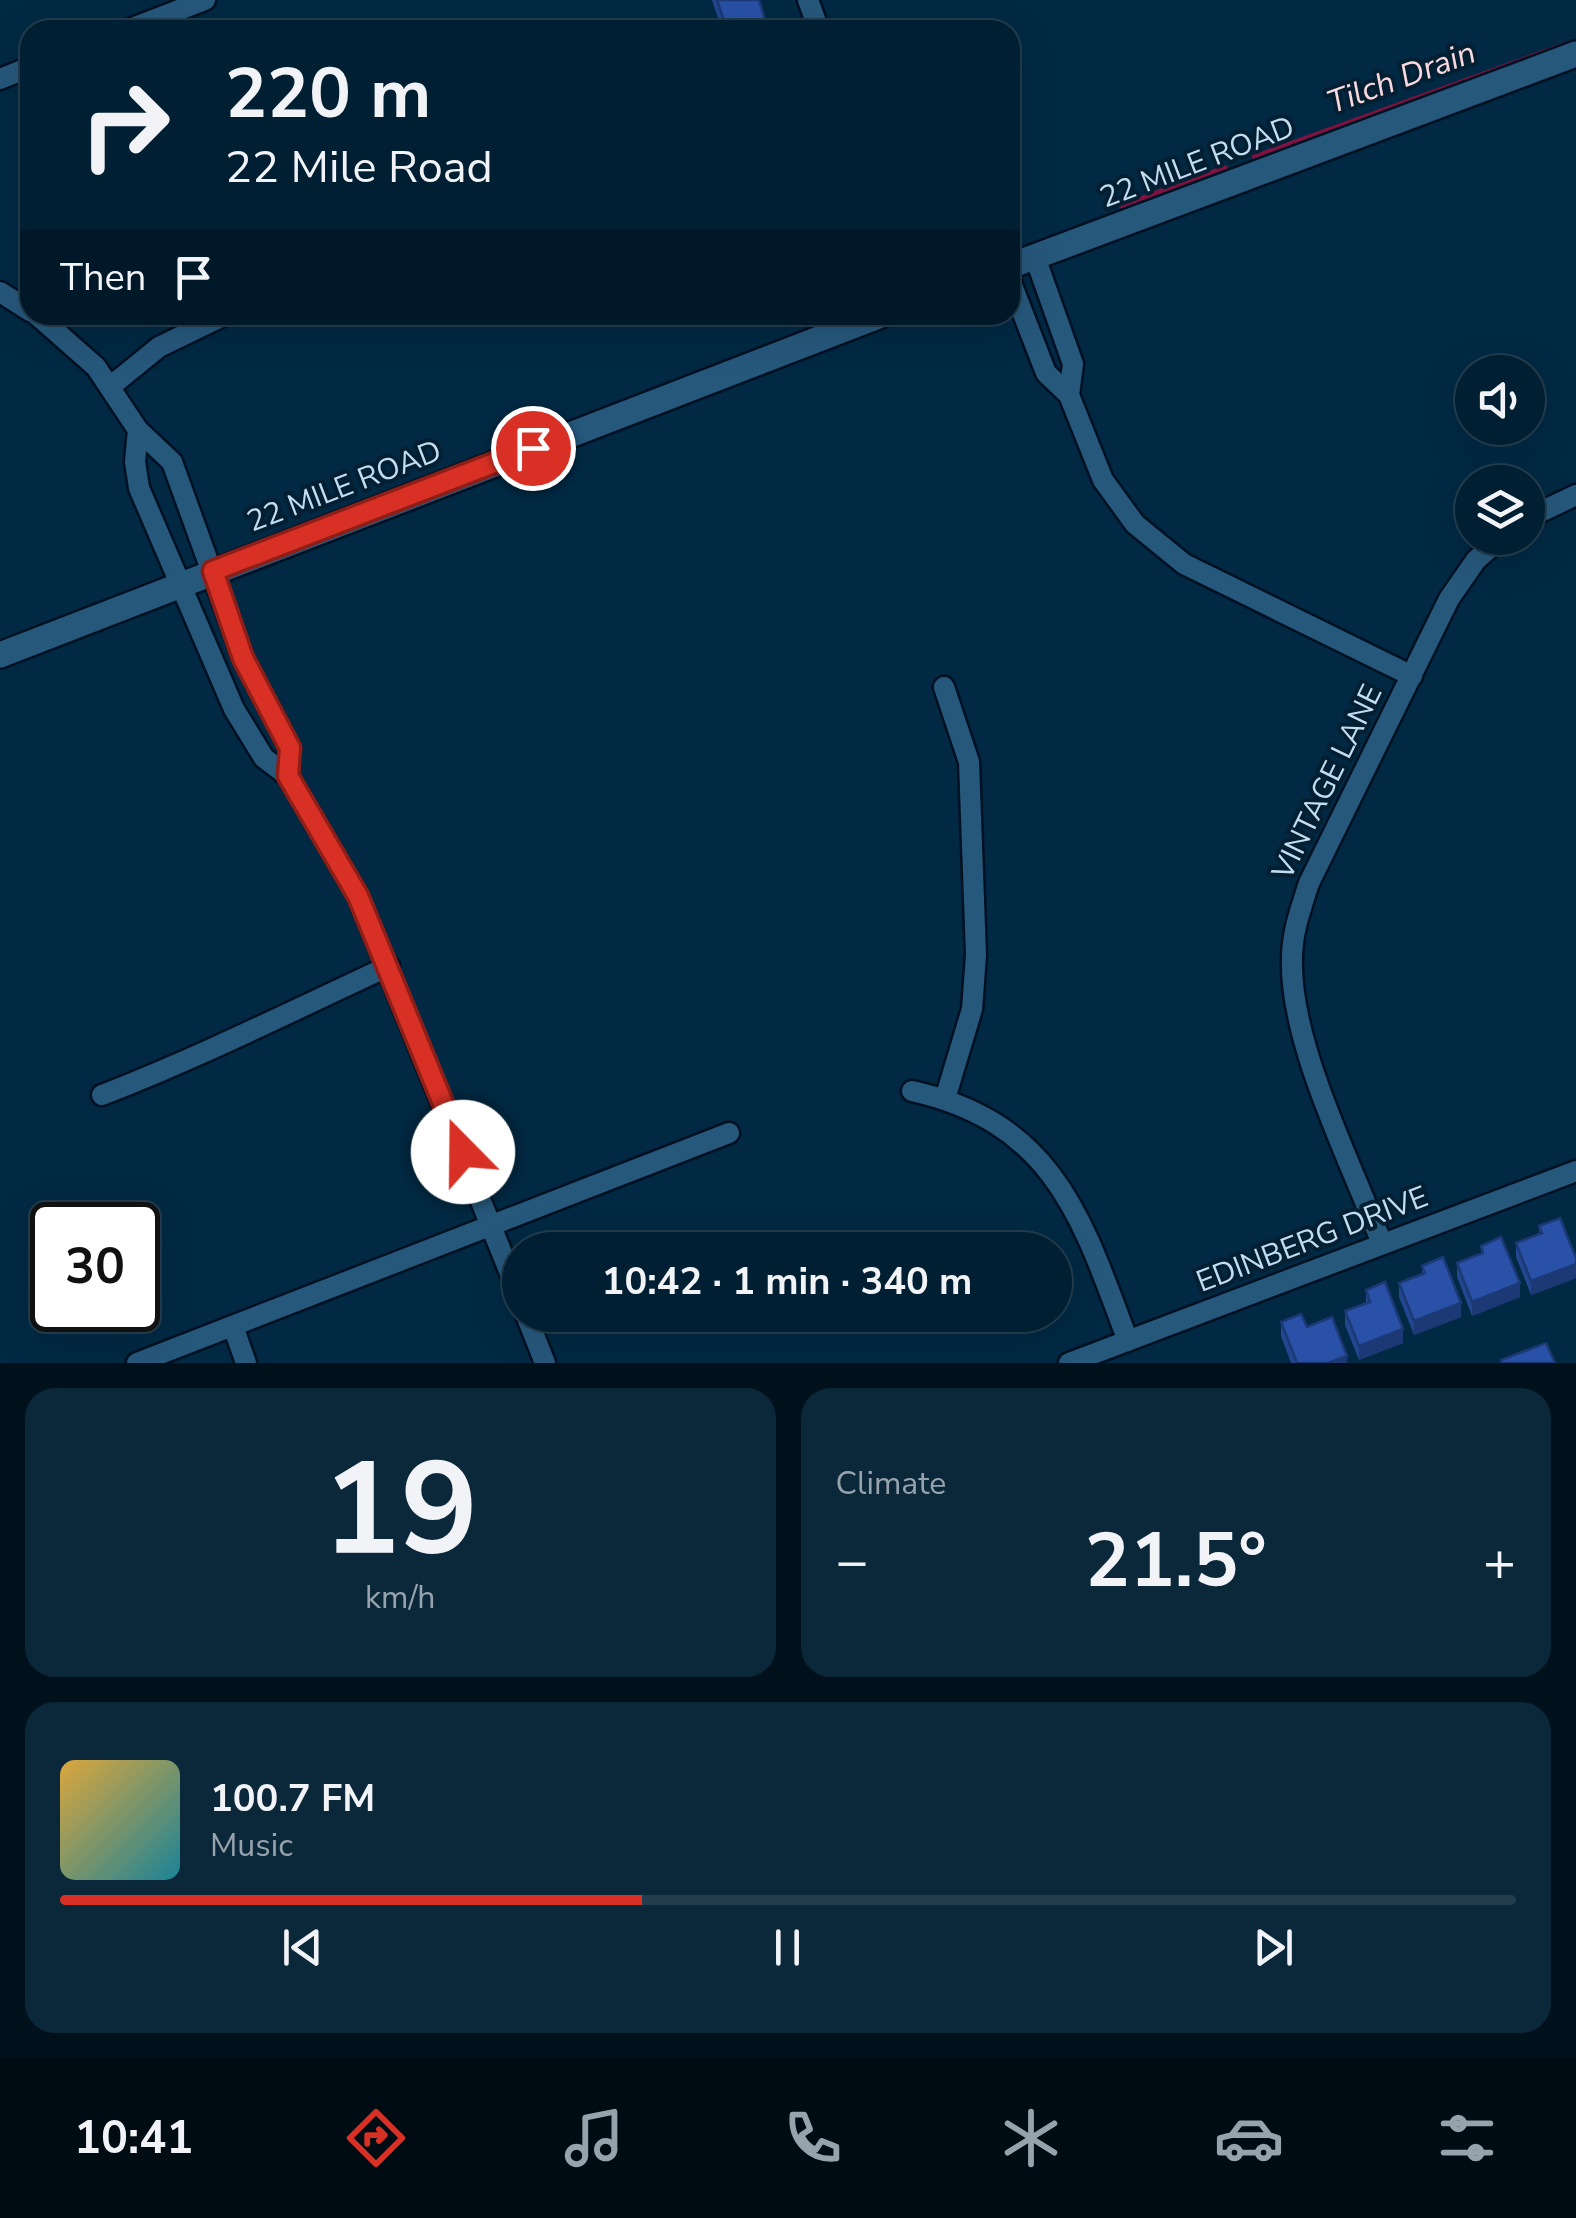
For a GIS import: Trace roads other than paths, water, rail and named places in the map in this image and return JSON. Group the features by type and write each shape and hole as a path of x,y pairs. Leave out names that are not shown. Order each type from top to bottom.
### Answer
{"street":[{"path":"153,20 205,0"},
{"name":"22 MILE ROAD","path":"1020,262 1576,54"},
{"path":"1035,257 1073,364 1069,395"},
{"path":"1020,306 1046,373 1069,395 1103,480 1135,524 1166,553 1412,676"},
{"path":"51,325 111,386 138,430 172,462 243,658 290,748 288,776"},
{"path":"111,386 159,347 204,325"},
{"name":"22 MILE ROAD","path":"0,655 855,325"},
{"path":"138,430 135,462 139,488 178,584 234,709 264,758 288,776 358,896 502,1252"},
{"path":"1545,510 1576,495"},
{"name":"VINTAGE LANE","path":"1382,1244 1301,1030 1292,959 1309,883 1449,598 1481,555"},
{"path":"944,688 968,762 976,955 970,1020 944,1099"},
{"path":"102,1096 179,1066 300,1004 389,966"},
{"path":"912,1091 944,1099 1010,1131 1053,1174 1076,1207 1128,1341"},
{"path":"136,1363 728,1133"},
{"name":"EDINBERG DRIVE","path":"1068,1363 1576,1171"},
{"path":"232,1326 246,1363"},
{"path":"533,1332 545,1363"}],"waterway":[{"name":"Tilch Drain","path":"1255,157 1565,45"},
{"name":"Tilch Drain","path":"1122,206 1225,168"}]}
